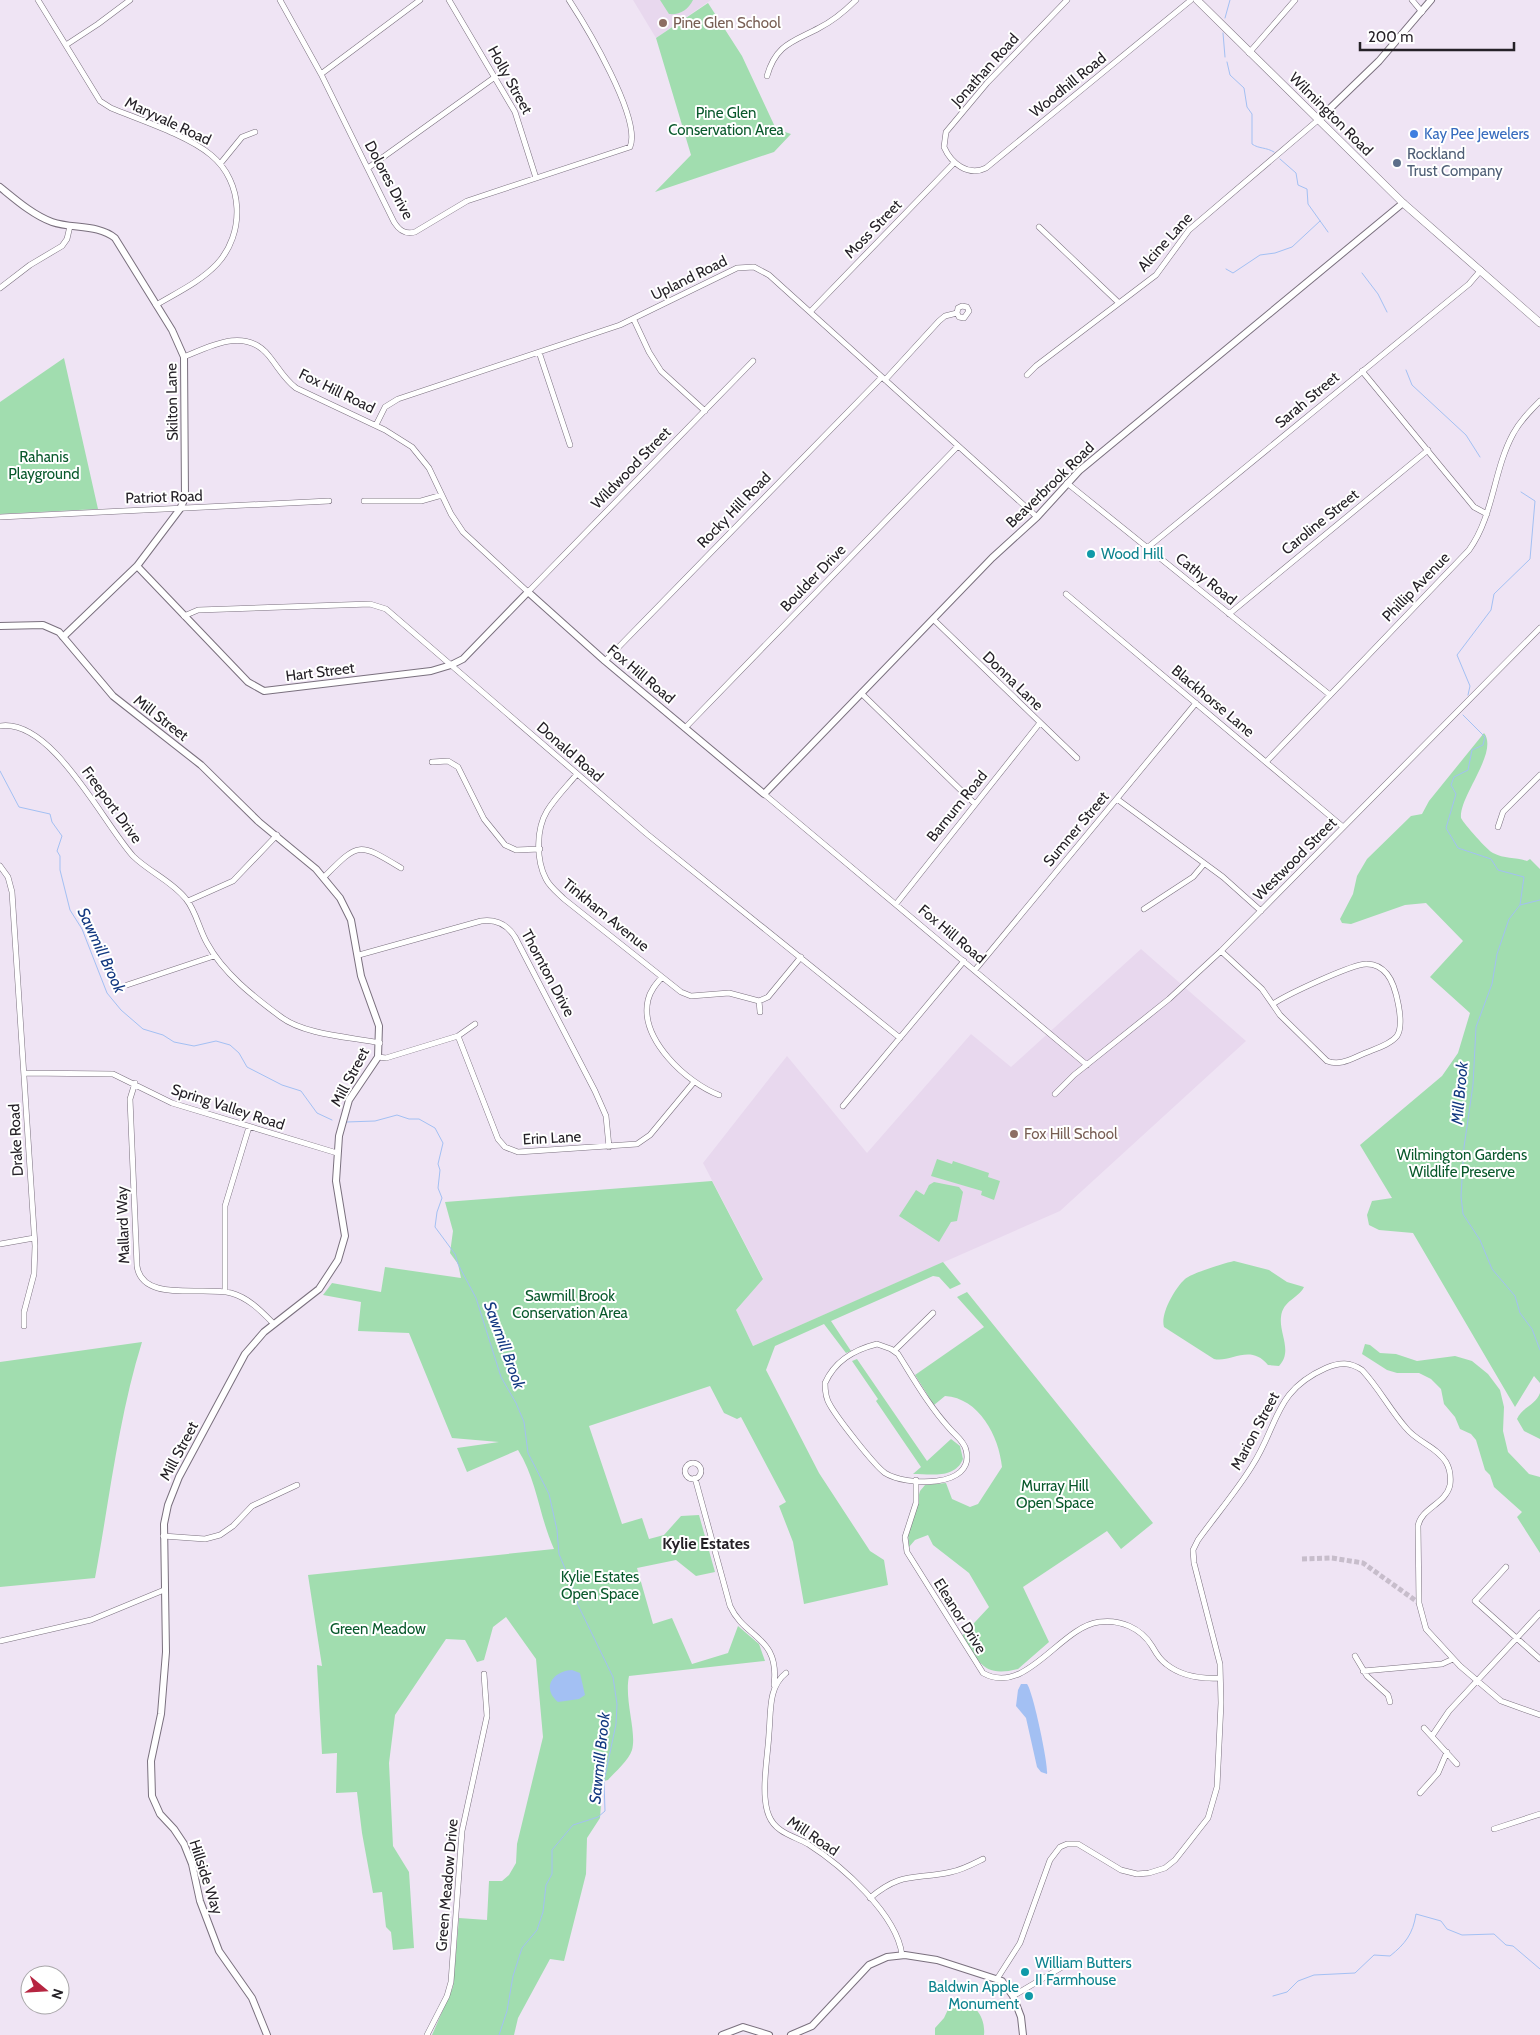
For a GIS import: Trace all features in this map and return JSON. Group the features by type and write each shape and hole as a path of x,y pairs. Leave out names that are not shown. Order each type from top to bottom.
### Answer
{"main road":[{"name":"Wilmington Road","path":"1197,0 1403,203 1540,323"}],"street":[{"name":"Maryvale Road","path":"38,0 93,92 102,103 199,147 220,164 232,183 237,203 236,226 232,240 225,253 211,270 156,305"},
{"path":"66,45 130,0"},
{"name":"Dolores Drive","path":"280,0 321,74 396,226 408,233 415,232 467,201 626,150 631,144 628,123 609,67 569,0"},
{"path":"321,74 420,0"},
{"name":"Holly Street","path":"449,0 495,77 520,124 536,178"},
{"path":"767,76 772,60 783,47 824,25 856,0"},
{"name":"Jonathan Road","path":"954,163 944,147 943,141 948,131 987,83 1066,0"},
{"name":"Woodhill Road","path":"954,163 974,171 986,168 1191,0"},
{"path":"1249,52 1295,0"},
{"path":"1412,0 1422,12"},
{"path":"1318,120 1374,66 1431,0"},
{"path":"368,168 495,77"},
{"name":"Alcine Lane","path":"1027,375 1158,272 1185,234 1318,120"},
{"path":"220,164 242,137 255,132"},
{"name":"Moss Street","path":"810,312 954,163"},
{"name":"Skilton Lane","path":"0,187 41,217 70,226 102,230 115,238 156,305 184,356 184,501 137,566 63,637"},
{"name":"Beaverbrook Road","path":"764,794 933,619 1037,517 1067,483 1403,203"},
{"path":"0,288 30,265 62,246 67,239 70,226"},
{"path":"1039,226 1119,303"},
{"name":"Upland Road","path":"376,425 383,410 395,400 634,320 734,269 746,266 765,272 1037,517"},
{"name":"Sarah Street","path":"1147,548 1469,284 1481,270"},
{"name":"Rocky Hill Road","path":"605,661 938,321 945,316 957,313"},
{"path":"634,320 649,352 661,371 705,411"},
{"name":"Fox Hill Road","path":"184,356 222,343 236,340 249,341 265,351 283,376 296,388 400,438 416,451 428,468 463,532 528,592 605,661 1088,1065"},
{"path":"539,352 570,445"},
{"name":"Wildwood Street","path":"528,592 753,361"},
{"path":"1362,370 1474,507 1487,514"},
{"name":"Phillip Avenue","path":"1266,762 1469,550 1487,514 1509,441 1520,422 1540,401"},
{"name":"Boulder Drive","path":"685,728 958,446"},
{"name":"Caroline Street","path":"1229,614 1428,450"},
{"name":"Cathy Road","path":"1067,483 1330,695"},
{"path":"364,501 421,500 442,495"},
{"name":"Patriot Road","path":"0,517 329,501"},
{"name":"Hart Street","path":"137,566 248,682 261,690 431,671 451,666 465,657 528,592"},
{"name":"Blackhorse Lane","path":"1066,594 1344,827"},
{"name":"Donald Road","path":"184,616 198,610 376,605 388,611 576,774 900,1038"},
{"name":"Donna Lane","path":"933,619 1039,724 1077,758"},
{"name":"Mill Street","path":"0,626 43,625 54,629 113,696 201,765 257,819 324,877 340,898 351,920 359,955 361,976 378,1022 380,1043 378,1057 349,1100 336,1153 336,1187 345,1232 340,1254 333,1270 319,1289 274,1324 255,1341 245,1354 179,1477 166,1511 164,1601"},
{"name":"Westwood Street","path":"1055,1094 1162,1005 1221,951 1540,628"},
{"path":"861,694 975,804"},
{"name":"Sumner Street","path":"975,970 1196,703"},
{"name":"Barnum Road","path":"896,904 1039,724"},
{"name":"Freeport Drive","path":"0,726 14,726 28,732 72,770 133,855 173,886 188,901 214,956 256,997 290,1023 307,1029 380,1043"},
{"path":"432,762 449,761 458,767 484,819 505,844 516,850 540,849"},
{"name":"Tinkham Avenue","path":"576,774 550,806 543,818 540,831 542,870 550,886 688,996 729,993 759,1002"},
{"path":"1498,827 1503,813 1540,775"},
{"path":"1117,799 1204,864 1261,911"},
{"path":"188,901 233,881 277,835"},
{"path":"324,877 347,853 355,850 370,851 401,868"},
{"path":"1144,910 1193,877 1204,864"},
{"name":"Drake Road","path":"0,866 8,876 12,892 25,1072 34,1238 35,1267 24,1311 24,1326"},
{"name":"Thornton Drive","path":"359,955 481,921 493,921 504,924 515,938 596,1092 606,1116 609,1147"},
{"path":"1221,951 1262,989 1279,1013 1320,1056 1334,1063 1345,1062 1390,1042 1398,1035 1401,1024 1390,979 1382,969 1370,964 1354,966 1273,1004"},
{"path":"127,985 214,956"},
{"path":"760,1012 759,1002 768,997 801,958"},
{"path":"843,1106 964,961"},
{"path":"662,977 649,996 648,1019 667,1058 694,1082 720,1095"},
{"path":"378,1057 386,1058 458,1036 475,1024"},
{"name":"Erin Lane","path":"458,1036 496,1135 505,1147 514,1152 525,1153 630,1146 642,1141 694,1082"},
{"name":"Spring Valley Road","path":"25,1072 105,1073 135,1083 172,1103 336,1153"},
{"name":"Mallard Way","path":"135,1083 130,1100 139,1276 146,1284 157,1289 225,1292 250,1302 274,1324"},
{"path":"225,1292 225,1206 249,1127"},
{"path":"0,1244 34,1238"},
{"path":"894,1351 933,1313"},
{"path":"877,1344 894,1351 898,1354 926,1402 962,1442 966,1451 965,1465 956,1476 948,1480 916,1480 894,1477 880,1468 829,1404 824,1384 835,1365 846,1357 877,1344"},
{"name":"Marion Street","path":"1220,1678 1218,1654 1194,1563 1194,1550 1198,1540 1253,1465 1279,1409 1291,1392 1307,1379 1340,1363 1354,1365 1368,1377 1408,1430 1439,1454 1448,1465 1450,1481 1447,1493 1419,1522 1419,1603 1426,1629 1477,1682 1508,1705 1540,1715"},
{"name":"Mill Road","path":"695,1478 730,1606 737,1617 769,1649 775,1670 765,1792 770,1818 779,1829 818,1852 870,1898 891,1924 902,1955"},
{"name":"Eleanor Drive","path":"916,1480 916,1503 905,1537 907,1552 983,1673 994,1677 1019,1675 1080,1628 1108,1621 1125,1624 1136,1629 1144,1636 1163,1662 1175,1670 1198,1678 1220,1678"},
{"path":"164,1536 205,1539 220,1535 233,1526 252,1506 297,1485"},
{"path":"1506,1567 1475,1601 1540,1658"},
{"path":"0,1641 90,1620 164,1590"},
{"name":"Hillside Way","path":"164,1601 164,1679 160,1716 151,1755 152,1796 161,1816 174,1829 184,1844 192,1864 200,1901 220,1953 252,1998 267,2035"},
{"path":"1432,1736 1449,1711 1540,1613"},
{"path":"1355,1656 1363,1671 1388,1695 1390,1702"},
{"path":"1363,1671 1442,1664 1453,1659"},
{"path":"774,1688 786,1673"},
{"name":"Green Meadow Drive","path":"428,2035 447,1996 451,1982 462,1831 487,1716 484,1674"},
{"path":"998,1978 1020,1943 1050,1860 1060,1847 1067,1844 1078,1844 1116,1868 1143,1874 1160,1870 1170,1864 1200,1832 1212,1810 1217,1787 1220,1678"},
{"path":"1424,1728 1457,1764"},
{"path":"1420,1792 1438,1773 1447,1752"},
{"path":"1494,1829 1540,1814"},
{"path":"870,1898 900,1879 950,1872 984,1859"},
{"path":"791,2035 812,2026 868,1966 875,1962 902,1955 936,1960 998,1978 1013,1996 1021,2018 1023,2035"},
{"path":"1013,1996 1069,1963"},
{"path":"722,2035 743,2027 769,2035"}],"shaded area":[{"name":"Pine Glen School","path":"633,0 711,0 656,38"},
{"name":"Fox Hill School","path":"1141,949 1246,1041 1060,1211 753,1346 736,1310 763,1278 703,1163 787,1056 867,1153 971,1034 1011,1067"}],"green space":[{"path":"660,0 693,0 689,7 683,11 677,14 669,14"},
{"name":"Pine Glen Conservation Area","path":"708,3 742,56 776,129 791,134 774,152 655,192 691,155 656,38"},
{"name":"Rahanis Playground","path":"64,358 98,509 0,514 0,402"},
{"name":"Wilmington Gardens Wildlife Preserve","path":"1484,733 1487,741 1486,751 1483,762 1466,798 1461,818 1486,848 1493,853 1527,861 1530,859 1540,869 1540,1383 1534,1376 1515,1407 1413,1233 1379,1230 1369,1225 1367,1215 1372,1201 1392,1198 1360,1145 1442,1076 1458,1053 1470,1013 1430,977 1463,941 1426,903 1405,905 1351,924 1342,923 1340,919 1353,894 1357,876 1367,859 1411,816 1422,814 1429,801"},
{"path":"937,1159 952,1164 953,1161 989,1173 988,1177 1000,1181 994,1200 981,1195 982,1191 931,1176"},
{"path":"712,1181 763,1279 736,1310 753,1346 943,1262 961,1284 950,1289 939,1277 933,1276 831,1321 851,1351 846,1353 824,1324 775,1346 766,1370 819,1473 870,1551 884,1560 888,1585 804,1604 793,1542 779,1506 786,1502 741,1417 737,1419 724,1413 710,1386 589,1426 622,1524 642,1518 649,1539 664,1535 681,1516 699,1515 715,1572 696,1576 676,1560 637,1568 653,1624 672,1618 692,1664 728,1653 738,1626 759,1644 765,1661 629,1676 628,1695 633,1734 632,1750 625,1762 608,1780 604,1781 601,1776 598,1792 601,1805 600,1818 587,1838 586,1874 564,1961 550,1959 518,2018 514,2035 432,2035 453,1987 459,1918 487,1920 489,1881 502,1881 509,1875 516,1863 517,1844 543,1737 536,1659 506,1617 493,1627 484,1660 477,1662 465,1640 446,1639 395,1715 389,1763 393,1846 409,1872 414,1948 393,1950 391,1932 386,1927 382,1892 373,1893 357,1792 336,1793 337,1753 322,1754 317,1665 322,1666 308,1575 554,1549 530,1473 518,1450 467,1472 457,1448 499,1442 452,1438 409,1333 358,1331 361,1302 323,1295 332,1283 381,1292 385,1267 461,1278 458,1264 450,1253 453,1231 445,1202"},
{"path":"934,1182 959,1187 963,1192 957,1221 951,1222 939,1242 899,1216 916,1190 924,1195 929,1185"},
{"path":"1234,1261 1269,1270 1287,1282 1304,1287 1282,1311 1281,1323 1285,1342 1285,1354 1279,1366 1268,1365 1254,1355 1247,1354 1227,1359 1214,1359 1164,1327 1163,1322 1166,1308 1177,1288 1185,1279 1201,1271"},
{"name":"Murray Hill Open Space","path":"967,1292 1153,1523 1121,1549 1107,1531 1023,1587 1049,1642 1018,1669 1006,1671 997,1671 983,1666 962,1636 989,1607 969,1573 933,1545 928,1535 915,1540 909,1547 908,1534 920,1491 925,1485 946,1483 952,1499 970,1507 978,1504 1002,1467 997,1443 992,1431 977,1411 957,1398 945,1396 934,1405 915,1375 984,1327 957,1297"},
{"path":"142,1342 127,1399 115,1459 95,1578 0,1587 0,1362"},
{"path":"1365,1344 1370,1345 1380,1353 1396,1354 1417,1361 1455,1356 1472,1361 1488,1374 1500,1390 1504,1407 1503,1431 1508,1452 1529,1474 1540,1477 1540,1553 1517,1517 1522,1512 1494,1487 1490,1475 1485,1470 1476,1440 1471,1434 1460,1429 1455,1417 1444,1404 1441,1389 1431,1379 1419,1373 1397,1373 1387,1370 1362,1354"},
{"path":"857,1359 927,1461 951,1439 960,1446 963,1459 954,1470 935,1475 913,1474 921,1467 876,1401 878,1399 852,1361"},
{"path":"1540,1393 1540,1439 1524,1431 1517,1419"},
{"path":"952,2001 966,2003 977,2010 983,2021 984,2035 935,2035 935,2028 944,2018"}],"water":[{"path":"572,1670 580,1673 585,1695 579,1699 558,1702 550,1691 552,1681 559,1673"},
{"path":"1021,1684 1027,1684 1033,1700 1043,1744 1047,1774 1041,1772 1037,1767 1026,1718 1016,1706 1018,1690"}],"waterway":[{"path":"1225,18 1230,0"},
{"path":"1223,33 1225,57"},
{"path":"1227,62 1230,75 1244,88 1247,107 1252,114 1252,144 1274,152"},
{"path":"1280,159 1296,173 1298,185 1307,189 1308,204 1328,232"},
{"path":"1226,269 1233,273 1260,255 1275,253 1292,247 1320,221"},
{"path":"1362,273 1378,294 1387,312"},
{"path":"1406,370 1412,385 1466,435 1480,457"},
{"path":"1468,695 1470,686 1457,655 1491,610 1494,594 1530,559 1535,501 1521,492"},
{"path":"1463,715 1485,737 1483,745 1472,750 1468,770 1454,777 1451,785 1456,794 1446,828 1458,848 1491,859 1498,870 1524,877 1520,905"},
{"name":"Sawmill Brook","path":"0,771 19,807 50,814 52,822 62,836 57,851 60,856 60,870 70,910 82,929 107,993 121,1010 143,1029 163,1035 174,1042 194,1046 216,1041 230,1045 239,1053 247,1067 282,1085 301,1091 317,1113 332,1120"},
{"name":"Mill Brook","path":"1540,900 1520,905 1509,919 1497,954 1492,984 1476,1027 1473,1085 1464,1147 1461,1196 1463,1214 1480,1240 1492,1269 1515,1296 1520,1313 1532,1329 1540,1350"},
{"name":"Sawmill Brook","path":"347,1122 375,1121 397,1115 409,1119 419,1119 435,1128 443,1143 438,1164 440,1170 438,1188 442,1198 437,1212 435,1227 455,1254 458,1264 476,1298 501,1377 516,1403 524,1422 528,1453 549,1494 557,1530 559,1554 566,1571 566,1577 575,1592 578,1605 613,1677 617,1704 616,1724 604,1781 605,1811 598,1817 573,1825 552,1850 552,1874 546,1885 543,1912 537,1930 522,1948 513,1976 507,2011 499,2035"},
{"name":"Mill Brook","path":"1273,1996 1287,1992 1298,1981 1314,1975 1355,1973 1374,1955 1390,1956 1408,1938 1416,1914 1441,1921 1447,1929 1462,1935 1494,1934 1506,1945 1513,1946 1540,1969"}],"tunnel":[{"path":"1302,1559 1332,1558 1363,1563 1419,1603"}],"place":[{"name":"Pine Glen School","path":"663,23"},
{"name":"Kay Pee Jewelers","path":"1414,134"},
{"name":"Rockland Trust Company","path":"1397,163"},
{"name":"Wood Hill","path":"1091,554"},
{"name":"Fox Hill School","path":"1014,1134"},
{"name":"William Butters II Farmhouse","path":"1025,1972"},
{"name":"Baldwin Apple Monument","path":"1029,1996"}],"district":[{"name":"Kylie Estates","path":"706,1543"}],"park label":[{"name":"Sawmill Brook Conservation Area","path":"570,1304"},
{"name":"Kylie Estates Open Space","path":"600,1586"},
{"name":"Green Meadow","path":"378,1629"}]}
